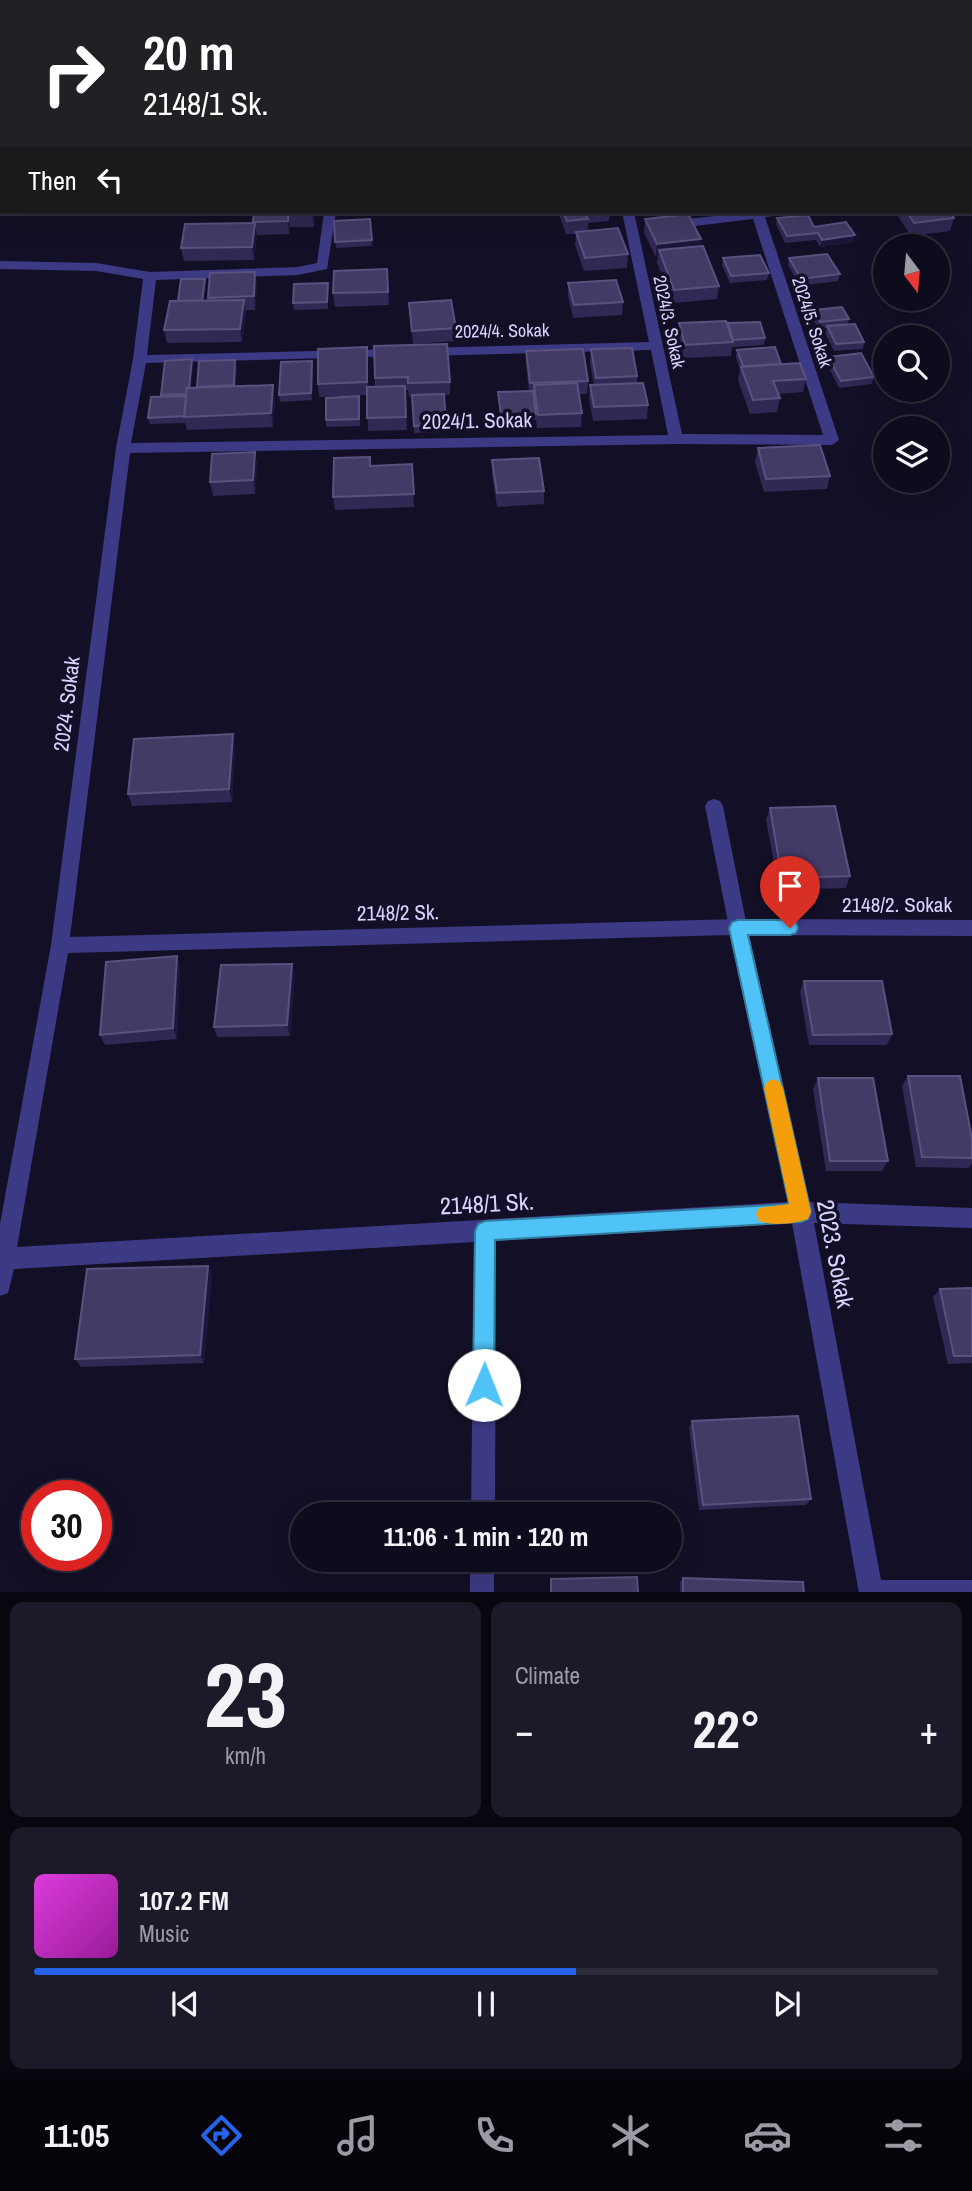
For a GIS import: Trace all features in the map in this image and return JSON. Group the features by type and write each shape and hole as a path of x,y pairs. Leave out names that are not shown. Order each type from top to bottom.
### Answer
{"street":[{"path":"0,265 96,267 150,276 298,271 323,266 330,214"},
{"name":"2024/3. Sokak","path":"630,214 644,227 656,346 676,439"},
{"path":"644,227 765,214"},
{"name":"2024/5. Sokak","path":"758,215 832,440"},
{"name":"2024. Sokak","path":"0,1285 60,945 123,449 140,359 150,276"},
{"name":"2024/4. Sokak","path":"140,359 656,346"},
{"name":"2024/1. Sokak","path":"123,449 676,439 832,440"},
{"name":"2023. Sokak","path":"714,806 801,1212 871,1592"},
{"name":"2148/2 Sk.","path":"60,945 738,928"},
{"name":"2148/2. Sokak","path":"738,928 972,928"},
{"name":"2148/1 Sk.","path":"5,1259 801,1212 972,1219"},
{"path":"483,1502 485,1231"},
{"path":"482,1572 482,1592"},
{"path":"871,1592 972,1592"}],"building":[{"path":"254,214 288,214 288,221 253,222"},
{"path":"564,214 586,214 588,219 567,221"},
{"path":"688,214 701,239 657,244 645,219"},
{"path":"908,214 951,214 954,218 914,223"},
{"path":"808,215 814,227 846,222 855,235 822,240 818,233 787,236 777,218"},
{"path":"370,219 372,240 335,242 334,221"},
{"path":"255,223 252,247 181,248 185,224"},
{"path":"618,228 628,254 585,258 576,232"},
{"path":"703,246 719,286 674,290 659,250"},
{"path":"827,254 840,274 801,279 789,258"},
{"path":"760,255 769,273 731,276 723,258"},
{"path":"387,269 388,292 333,293 334,271"},
{"path":"255,272 254,296 208,298 210,273"},
{"path":"181,279 205,279 202,301 178,301"},
{"path":"616,280 623,302 574,305 568,283"},
{"path":"328,283 327,302 293,303 294,284"},
{"path":"244,300 240,329 164,330 170,301"},
{"path":"451,300 456,328 412,331 409,303"},
{"path":"842,307 849,319 820,322 813,310"},
{"path":"726,321 733,342 685,345 679,323"},
{"path":"760,322 765,338 733,340 728,323"},
{"path":"855,324 864,342 836,344 827,326"},
{"path":"447,344 450,382 408,383 408,377 375,378 374,346"},
{"path":"367,347 367,382 318,384 318,349"},
{"path":"775,347 781,364 743,366 737,350"},
{"path":"632,348 637,376 596,378 591,349"},
{"path":"583,349 588,381 530,383 526,351"},
{"path":"861,353 873,377 841,381 828,357"},
{"path":"192,359 186,394 161,395 165,361"},
{"path":"235,360 234,385 197,387 199,361"},
{"path":"312,361 311,393 279,395 281,362"},
{"path":"800,363 806,379 773,381 780,398 753,400 741,367"},
{"path":"577,383 582,413 538,415 534,385"},
{"path":"643,383 648,405 594,407 590,385"},
{"path":"273,385 271,413 184,417 187,388"},
{"path":"405,386 406,417 367,418 367,387"},
{"path":"533,391 536,414 501,415 498,392"},
{"path":"444,394 446,425 414,426 412,395"},
{"path":"186,396 184,416 148,418 151,397"},
{"path":"359,396 359,419 326,420 326,398"},
{"path":"820,445 830,476 766,479 758,448"},
{"path":"255,452 253,480 210,482 212,454"},
{"path":"370,457 370,466 412,464 414,494 333,497 334,458"},
{"path":"539,458 544,491 497,493 492,460"},
{"path":"233,734 229,789 128,794 134,739"},
{"path":"835,806 850,876 782,878 770,808"},
{"path":"177,956 173,1028 100,1035 106,962"},
{"path":"292,964 287,1025 214,1027 221,965"},
{"path":"804,981 882,981 892,1034 813,1035"},
{"path":"908,1076 960,1076 972,1139 972,1158 922,1157"},
{"path":"818,1078 873,1078 888,1161 830,1161"},
{"path":"208,1266 200,1355 75,1359 87,1269"},
{"path":"972,1288 972,1356 954,1356 940,1289"},
{"path":"798,1416 811,1499 703,1505 692,1421"},
{"path":"637,1577 638,1592 551,1592 551,1579"},
{"path":"683,1578 803,1582 804,1592 683,1592"}],"slow traffic":[{"path":"766,1214 801,1212 773,1088"}],"route":[{"path":"484,1385 485,1231 801,1212 738,928 790,928"}]}
